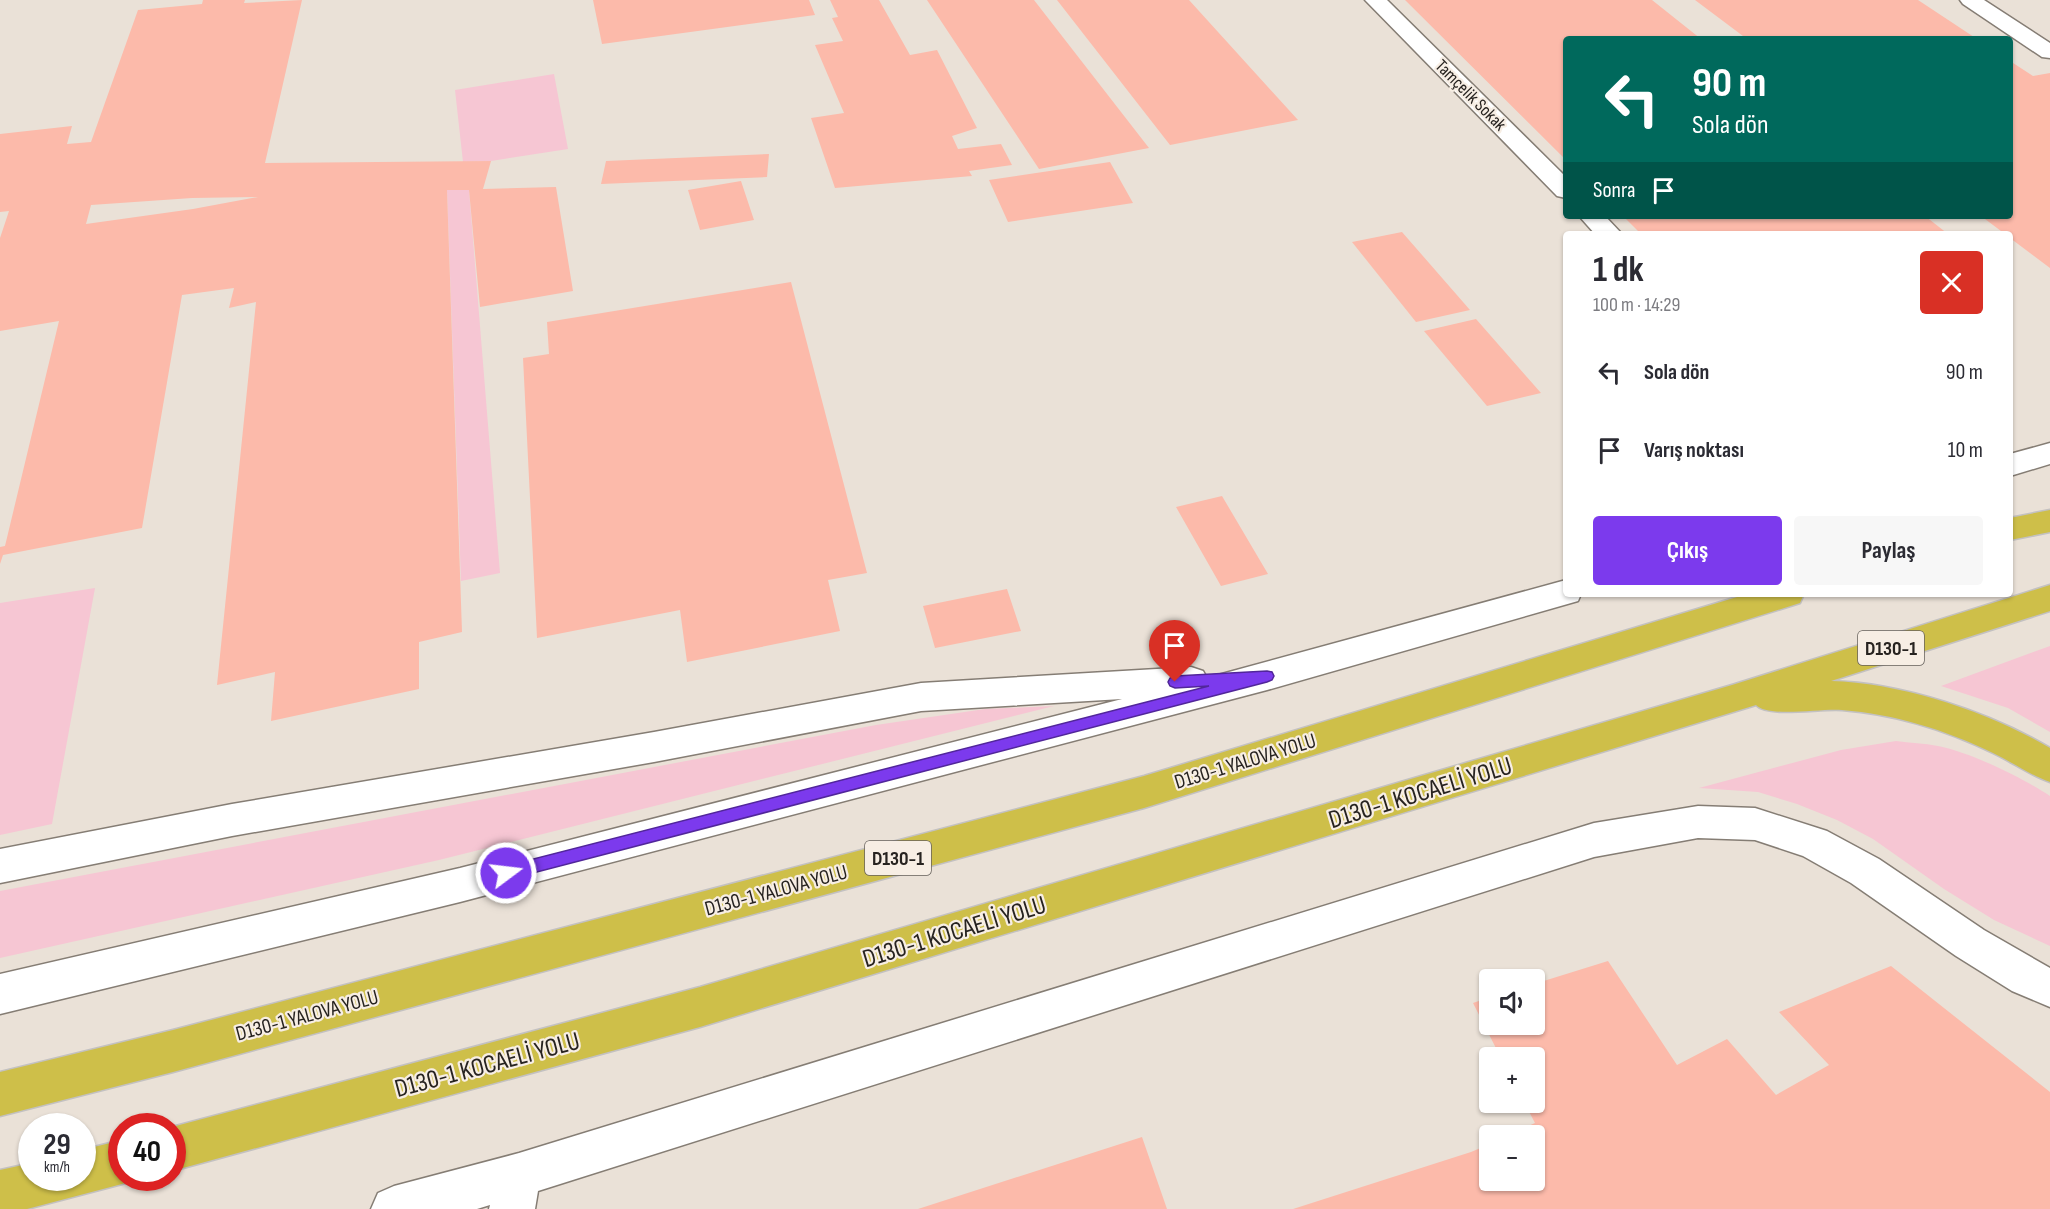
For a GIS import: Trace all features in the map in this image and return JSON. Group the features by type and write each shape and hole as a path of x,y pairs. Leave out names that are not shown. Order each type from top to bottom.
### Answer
{"highway":[{"path":"2013,528 2050,521"},
{"name":"D130-1 YALOVA YOLU","path":"0,1094 185,1048 1144,792 1778,597"},
{"name":"D130-1","path":"1732,699 2050,598"},
{"path":"1732,699 1843,696 1917,708 1974,730 2037,758 2050,767"},
{"name":"D130-1 KOCAELİ YOLU","path":"186,1145 700,1007 1732,699"},
{"path":"0,1193 18,1189"}],"street":[{"name":"Tamçelik Sokak","path":"1376,0 1563,188"},
{"path":"1970,0 2050,52"},
{"path":"1594,219 1606,231"},
{"path":"2013,464 2050,453"},
{"path":"0,994 460,885 1267,676 1563,593"},
{"path":"0,866 232,820 642,749 921,697 1267,676"},
{"path":"394,1209 516,1192 1594,840 1698,822 1755,824 1814,843 1865,871 1970,943 2026,977 2050,988"},
{"path":"1970,943 2050,1008"}],"shaded area":[{"path":"554,74 568,149 491,161 463,162 455,90"},
{"path":"447,190 469,190 500,573 461,581"},
{"path":"95,588 52,824 0,835 0,603"},
{"path":"2050,646 2050,732 2008,708 1941,686"},
{"path":"1054,706 439,860 0,958 0,891 876,725 985,709"},
{"path":"1896,741 1933,745 1965,754 2026,781 2050,796 2050,946 1994,920 1944,889 1873,839 1837,820 1758,792 1699,788 1841,750"}],"building":[{"path":"203,0 245,0 244,3 302,0 265,163 491,161 483,189 556,187 573,291 480,307 469,190 447,190 462,632 419,642 419,689 271,721 275,672 217,685 256,302 229,308 234,288 182,295 142,528 3,555 0,564 0,547 5,546 59,321 0,331 0,238 9,211 0,212 0,134 72,126 67,144 91,142 138,10 202,4","holes":["258,197 86,224 91,205 192,198"]},
{"path":"593,0 809,0 815,15 602,44"},
{"path":"830,0 879,0 910,55 937,50 977,128 952,136 958,149 1001,144 1012,165 969,171 972,176 835,188 811,118 844,113 815,45 843,41 832,18 838,17"},
{"path":"927,0 1034,0 1149,148 1039,169"},
{"path":"1057,0 1189,0 1298,120 1170,145"},
{"path":"1405,0 1652,0 1697,36 1563,36 1563,157"},
{"path":"1695,0 1918,0 1972,36 1743,36"},
{"path":"2013,63 2033,76 2050,73 2050,268 2013,240 2013,231 2001,231 1985,219 2013,219"},
{"path":"769,154 767,177 601,184 606,161"},
{"path":"1110,162 1133,203 1008,222 989,180"},
{"path":"741,181 754,220 700,230 688,190"},
{"path":"1626,219 1929,219 1944,231 1638,231"},
{"path":"1402,232 1470,310 1416,322 1352,242"},
{"path":"791,282 867,573 828,580 840,631 687,662 680,610 537,638 523,358 549,354 547,322"},
{"path":"1476,319 1541,393 1487,406 1424,331"},
{"path":"1222,496 1268,574 1221,586 1176,507"},
{"path":"1007,589 1021,631 935,648 923,606"},
{"path":"1608,961 1677,1065 1727,1039 1776,1095 1829,1065 1779,1012 1891,966 2050,1092 2050,1209 1293,1209 1479,1149 1479,1191 1545,1191 1545,1125 1531,1125 1535,1123 1530,1113 1545,1113 1545,1047 1495,1047 1489,1035 1545,1035 1545,981"},
{"path":"1479,1001 1479,1015 1473,1003"},
{"path":"1142,1137 1167,1209 918,1209"}],"route":[{"path":"506,873 1267,676 1175,682"}]}
